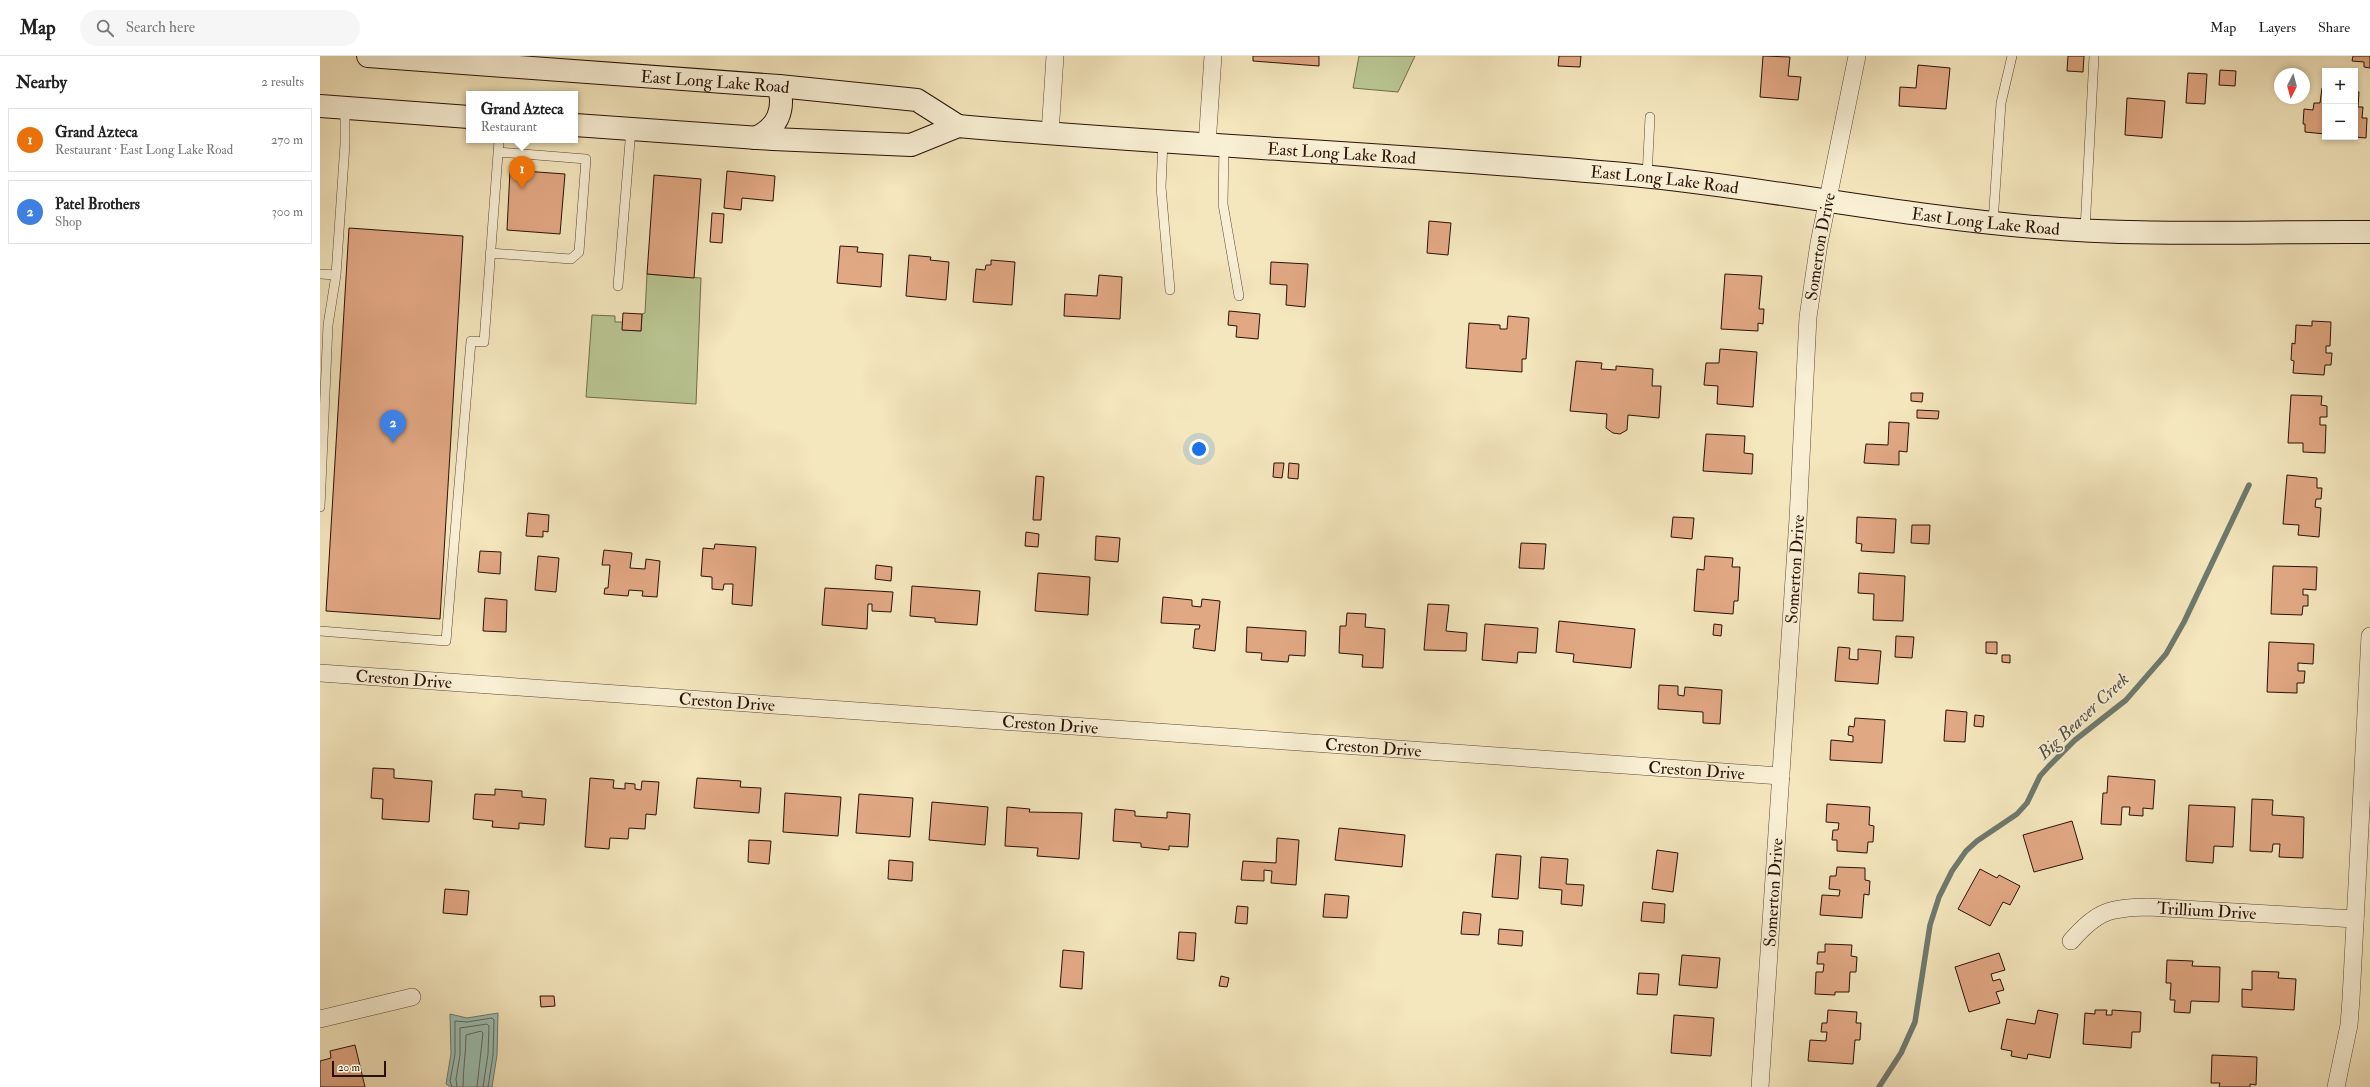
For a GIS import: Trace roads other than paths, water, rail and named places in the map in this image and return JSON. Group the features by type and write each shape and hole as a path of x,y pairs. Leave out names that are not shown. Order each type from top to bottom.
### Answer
{"main road":[{"name":"East Long Lake Road","path":"368,56 505,61 917,100 958,126"},
{"path":"755,138 767,133 777,120 782,103 779,86"},
{"path":"320,106 466,117"},
{"name":"East Long Lake Road","path":"578,125 755,138 911,145 958,126 1647,177 1759,189 1993,224 2167,234 2370,232"}],"street":[{"path":"1050,134 1055,56"},
{"path":"1213,56 1216,145"},
{"name":"Somerton Drive","path":"1760,1087 1798,519 1808,317 1827,200 1857,56"},
{"path":"2336,1087 2349,1025 2370,636"},
{"name":"Creston Drive","path":"320,674 1781,776"},
{"name":"Trillium Drive","path":"2071,942 2083,927 2098,915 2116,908 2155,908 2355,919"},
{"path":"320,1020 412,997"}],"lane":[{"path":"1993,224 2000,103 2012,56"},
{"path":"2085,230 2094,56"},
{"path":"320,507 328,324 336,275 345,144 345,108"},
{"path":"1647,177 1650,117"},
{"path":"618,286 631,129"},
{"path":"1163,141 1161,187 1170,290"},
{"path":"320,631 446,641 471,341 484,342 499,143"},
{"path":"1216,145 1223,204 1239,296"},
{"path":"490,252 571,259 579,252 586,159 498,152"},
{"path":"320,274 336,275"}],"water":[{"path":"498,1013 497,1055 492,1087 451,1087 446,1084 451,1054 450,1014 467,1018"}],"waterway":[{"name":"Big Beaver Creek","path":"1879,1087 1901,1053 1915,1022 1930,925 1939,897 1952,871 1966,851 1977,841 2017,814 2027,803 2040,776 2049,766 2075,740 2126,700 2166,654 2184,622 2249,485"}],"place":[{"name":"Grand Azteca","path":"522,189"},
{"name":"Patel Brothers","path":"393,443"}]}
